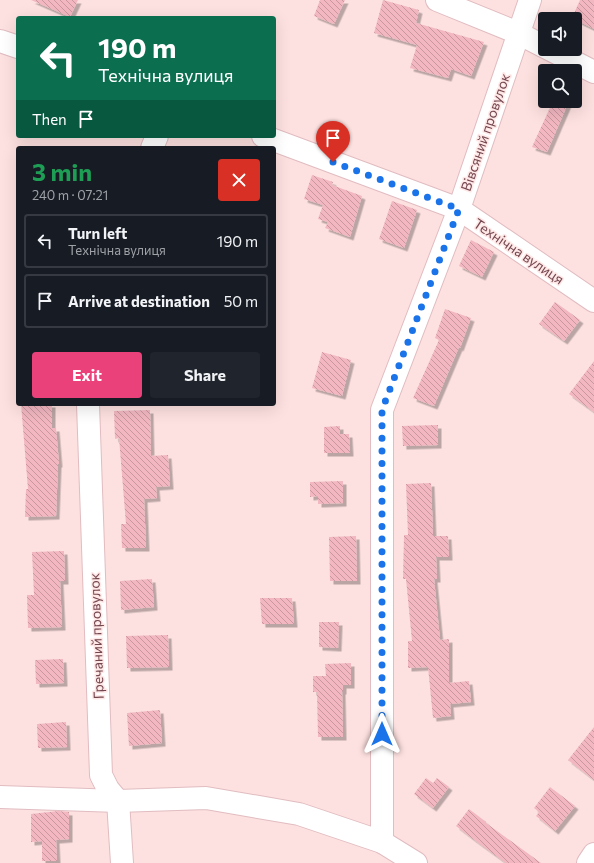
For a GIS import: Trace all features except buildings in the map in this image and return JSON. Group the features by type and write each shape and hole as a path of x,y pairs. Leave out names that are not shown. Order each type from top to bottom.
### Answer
{"street":[{"path":"437,0 518,33 538,43"},
{"name":"Вівсяний провулок","path":"382,842 382,410 459,209 530,0"},
{"path":"0,40 16,46"},
{"path":"563,56 594,72"},
{"name":"Технічна вулиця","path":"268,138 459,209 594,301"},
{"name":"Гречаний провулок","path":"88,406 101,775 108,789 118,801"},
{"path":"0,797 118,801 206,798 299,814 382,842 416,863"},
{"path":"118,801 122,863"},
{"path":"588,863 594,854"}],"route":[{"path":"333,162 459,209 382,410 382,734"}]}
